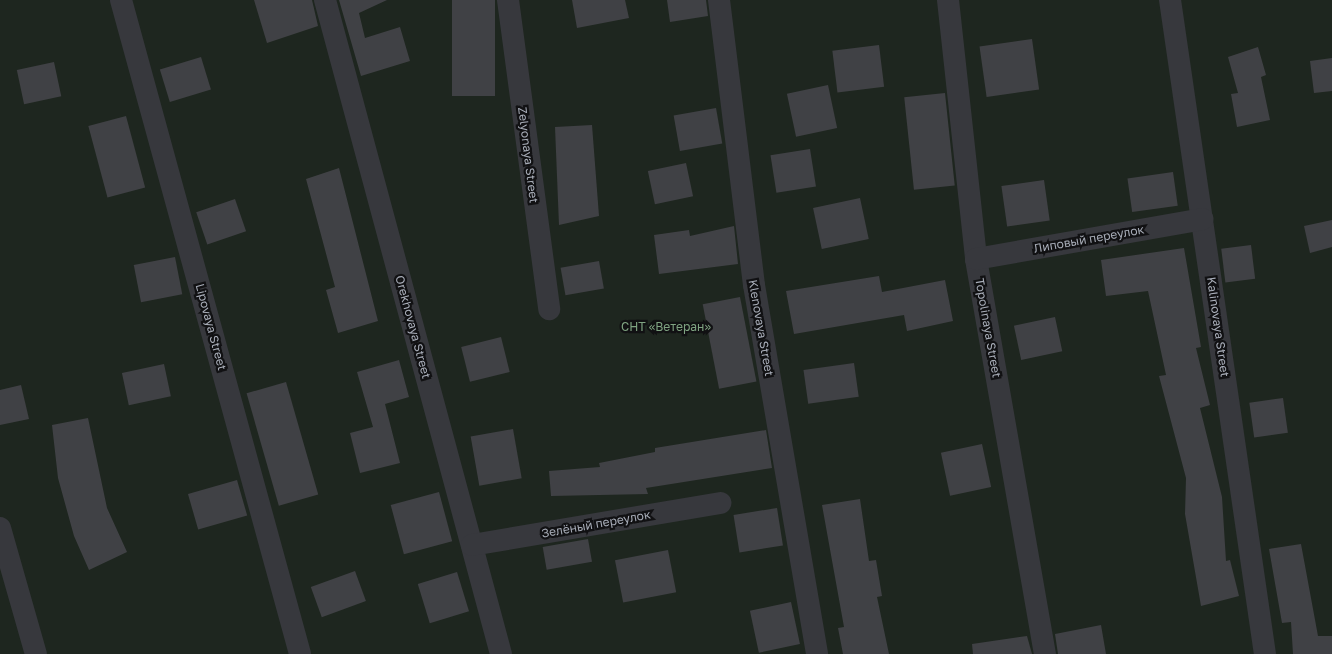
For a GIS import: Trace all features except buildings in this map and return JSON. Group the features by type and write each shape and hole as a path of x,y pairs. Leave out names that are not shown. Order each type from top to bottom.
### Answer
{"street":[{"name":"Lipovaya Street","path":"121,0 300,654"},
{"name":"Orekhovaya Street","path":"325,0 501,654"},
{"name":"Zelyonaya Street","path":"508,0 549,309"},
{"name":"Klenovaya Street","path":"719,0 754,285 817,654"},
{"name":"Topolinaya Street","path":"948,0 976,259 1045,654"},
{"name":"Kalinovaya Street","path":"1170,0 1266,654"},
{"name":"Липовый переулок","path":"976,259 1202,219"},
{"name":"Зелёный переулок","path":"472,545 720,502"},
{"path":"0,528 36,654"}],"green space":[{"name":"СНТ «Ветеран»","path":"0,0 1332,0 1332,654 0,654"}]}
